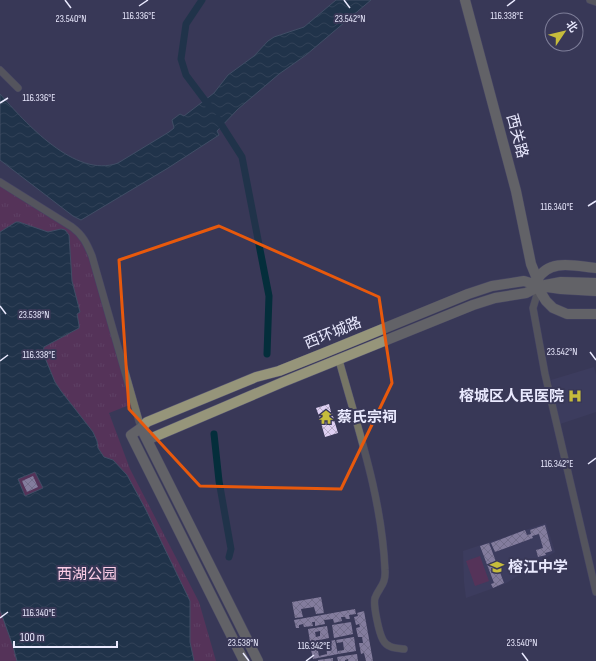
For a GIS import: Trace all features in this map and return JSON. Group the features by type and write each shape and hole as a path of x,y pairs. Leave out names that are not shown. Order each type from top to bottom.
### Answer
{"main road":[{"name":"西关路","path":"465,0 516,191 531,264 539,283 541,293 553,308 568,314 596,314"},
{"path":"539,283 544,271 555,265 596,268"},
{"name":"西环城路","path":"244,661 131,435 147,422 256,377 279,371 468,294 498,285 524,281 539,283 561,289 596,290"},
{"name":"西环城路","path":"147,440 283,382 473,305 495,298 526,293 539,283 596,283"},
{"path":"141,428 258,661"}],"street":[{"path":"590,0 596,2"},
{"path":"0,70 18,88"},
{"path":"0,182 72,227 85,241 92,256 141,428"},
{"path":"539,283 533,308 545,374 596,592"},
{"path":"339,360 372,482 381,526 385,576 383,585 374,602 385,644 393,648 404,649"}],"highlighted area":[{"path":"219,226 379,297 392,383 341,489 200,486 129,409 119,260"}],"shaded area":[{"name":"榕城区人民医院","path":"594,367 596,375 596,412 560,424 551,380"},
{"name":"榕江中学","path":"546,523 555,552 505,584 466,598 463,551"}],"green space":[{"name":"西湖公园","path":"0,185 78,234 90,255 132,404 109,413 130,469 199,602 216,661 0,661"},
{"path":"480,556 489,581 475,586 466,561"}],"water":[{"path":"336,0 371,0 306,55 279,74 238,109 217,131 219,135 168,168 81,220 73,216 0,160 0,94 37,132 68,156 85,163 102,166 118,163 174,128 172,120 180,114 184,116 214,93 228,75 254,56 268,41 274,37 304,27"},
{"name":"西湖公园","path":"16,222 19,222 48,232 61,229 65,230 69,235 72,281 80,312 77,314 79,328 44,347 43,353 55,382 93,432 98,448 104,457 113,460 127,475 146,510 190,601 190,642 194,661 17,661 0,610 0,232","holes":["35,472 43,488 25,496 18,479"]}],"building":[{"path":"329,404 331,412 319,416 316,408"},
{"path":"330,413 332,413 338,433 325,437 319,416 321,416 323,420 331,418"},
{"path":"33,476 38,487 27,492 22,481"},
{"path":"545,525 552,551 545,553 546,555 538,557 536,550 543,548 539,534 532,536 533,538 495,552 491,543 525,530 527,535 531,534 530,530"},
{"path":"489,543 504,583 493,588 491,584 494,583 480,546"},
{"path":"321,597 324,613 316,614 314,607 301,609 303,617 295,618 292,602"},
{"path":"355,609 356,614 349,615 350,619 341,617 342,621 334,623 333,619 324,620 325,624 315,626 315,622 312,622 313,626 304,627 303,624 299,625 299,628 296,628 294,620"},
{"path":"364,611 373,661 366,661 364,653 361,654 359,643 363,643 362,637 358,637 356,628 360,627 359,624 356,625 354,617 358,616 357,613"},
{"path":"351,622 353,634 334,638 332,625"},
{"path":"327,626 329,638 310,642 308,629","holes":["320,631 320,636 316,637 315,632"]},
{"path":"354,637 356,651 338,654 338,651 344,650 343,642 337,643 336,640"},
{"path":"335,640 338,654 313,659 310,645","holes":["326,644 327,654 319,656 317,646"]},
{"path":"357,654 358,661 348,661 348,659 345,661 338,661 337,657"},
{"path":"333,658 333,661 318,661 318,660"}],"waterway":[{"path":"202,0 186,24 181,59 186,75 210,107"},
{"path":"217,118 242,157 269,296 267,354"},
{"path":"214,434 219,481 231,549 229,557"}],"place":[{"name":"榕城区人民医院","path":"575,396"},
{"name":"蔡氏宗祠","path":"326,417"},
{"name":"榕江中学","path":"497,567"}]}
